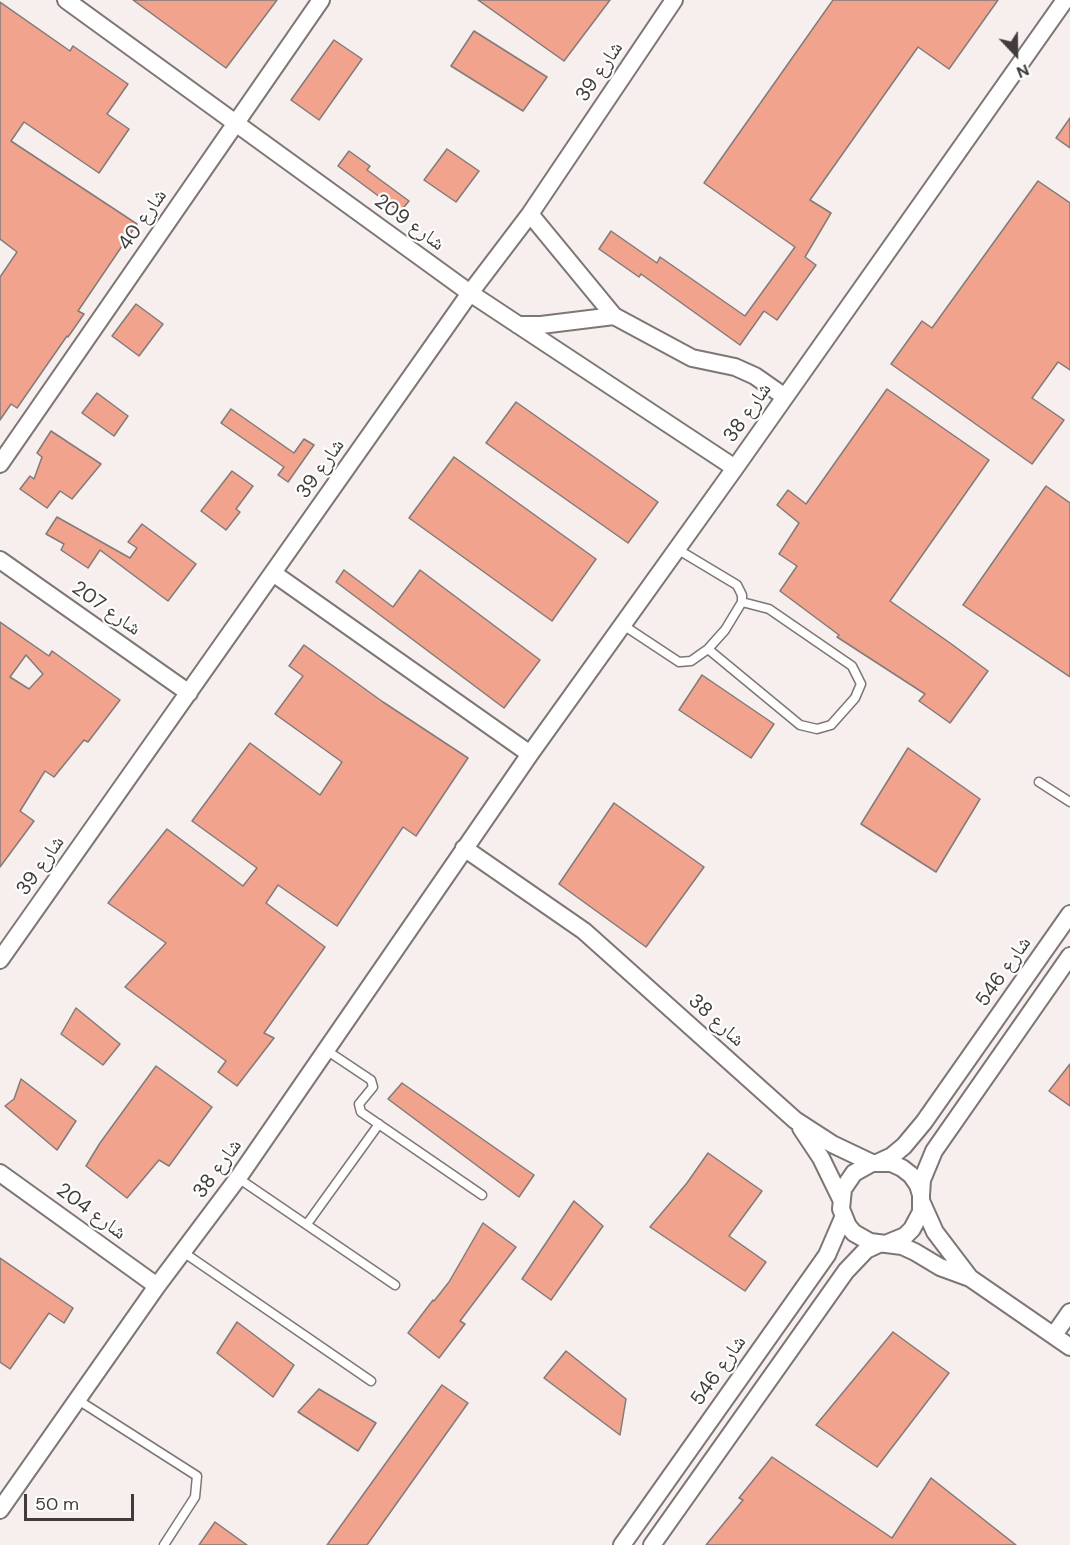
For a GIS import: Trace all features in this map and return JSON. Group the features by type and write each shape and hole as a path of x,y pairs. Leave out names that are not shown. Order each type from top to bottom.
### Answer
{"street":[{"name":"شارع 209","path":"66,0 470,293 735,468"},
{"name":"شارع 40","path":"0,464 321,0"},
{"name":"شارع 39","path":"0,960 470,293 530,214 674,0"},
{"name":"شارع 38","path":"0,1510 157,1286 238,1178 464,848 1065,0"},
{"path":"530,214 614,316 692,358 735,368 755,376 785,397"},
{"path":"518,325 541,325 614,316"},
{"name":"شارع 207","path":"0,560 189,693"},
{"path":"273,573 530,754"},
{"name":"شارع 38","path":"464,848 584,931 795,1120 832,1144 875,1163"},
{"name":"شارع 546","path":"875,1163 892,1156 919,1129 1070,914"},
{"path":"652,1545 846,1270 866,1250 906,1236 912,1229 921,1212 922,1180 934,1151 1070,956"},
{"name":"شارع 38","path":"795,1120 820,1158 841,1199"},
{"path":"970,1278 935,1232 918,1185 911,1175 891,1163 875,1163 854,1173 848,1180 841,1199 843,1218 854,1233 870,1242 884,1243 915,1252 940,1267 970,1278 1070,1347"},
{"name":"شارع 204","path":"0,1173 157,1286"},
{"name":"شارع 546","path":"622,1545 827,1255 843,1218"},
{"path":"1054,1335 1070,1311"}],"lane":[{"path":"623,625 679,662 691,661 708,650 725,630 742,602 742,595 737,585 677,549"},
{"path":"708,650 800,725 817,729 831,725 855,698 861,684 852,666 769,609 742,602"},
{"path":"1039,782 1070,802"},
{"path":"326,1050 371,1080 373,1087 358,1104 361,1112 482,1195"},
{"path":"307,1224 379,1124"},
{"path":"238,1178 395,1285"},
{"path":"183,1252 371,1381"},
{"path":"78,1400 197,1476 195,1497 164,1545"}],"building":[{"path":"133,0 277,0 226,68"},
{"path":"478,0 610,0 564,61"},
{"path":"833,0 998,0 949,69 918,47 810,200 831,213 805,257 816,265 777,320 764,311 740,345 641,274 639,277 599,249 611,231 657,263 660,257 745,316 795,247 704,183"},
{"path":"0,2 70,51 73,46 128,84 107,114 129,129 99,173 24,122 11,141 137,224 78,311 84,314 68,337 17,408 11,404 0,420 0,277 17,252 0,239"},
{"path":"474,31 547,77 523,111 451,66"},
{"path":"334,40 362,59 319,120 291,100"},
{"path":"1070,118 1070,148 1056,138"},
{"path":"447,149 479,171 456,202 424,180"},
{"path":"349,151 370,166 367,170 409,201 400,212 338,166"},
{"path":"1038,181 1070,203 1070,370 1058,362 1032,398 1064,420 1032,464 891,364 922,321 932,328"},
{"path":"136,304 163,324 139,356 112,336"},
{"path":"887,389 989,460 890,601 988,671 950,723 919,701 925,694 837,637 839,635 780,591 797,566 779,554 799,523 777,505 788,490 806,504"},
{"path":"97,393 128,416 114,436 82,413"},
{"path":"516,402 658,502 628,543 486,443"},
{"path":"231,409 294,453 304,439 314,445 288,482 278,475 284,467 221,423"},
{"path":"51,431 101,464 72,499 60,491 47,508 20,489 30,476 34,479 42,457 37,453"},
{"path":"454,457 596,559 552,621 409,518"},
{"path":"232,471 253,486 236,509 240,512 226,530 201,511"},
{"path":"1046,486 1070,503 1070,677 963,605"},
{"path":"57,517 130,558 137,548 128,542 142,524 196,564 168,601 100,550 88,568 61,550 64,544 46,534"},
{"path":"344,570 393,607 420,570 540,660 504,708 336,582"},
{"path":"0,622 49,656 52,651 120,700 88,742 84,740 54,777 45,771 20,811 34,821 0,867","holes":["26,655 43,674 29,689 10,677"]},
{"path":"304,645 383,702 468,758 416,836 403,827 337,926 278,885 266,903 325,947 264,1033 274,1038 237,1086 218,1072 226,1061 125,987 166,943 108,903 167,829 243,886 257,868 192,821 250,743 320,795 342,762 275,714 303,676 289,666"},
{"path":"702,675 774,724 751,758 679,710"},
{"path":"908,748 980,799 936,872 861,824"},
{"path":"614,803 704,867 646,947 559,884"},
{"path":"76,1008 120,1044 103,1065 61,1034"},
{"path":"1070,1064 1070,1106 1049,1091"},
{"path":"156,1066 212,1107 169,1166 159,1160 127,1198 86,1166"},
{"path":"21,1079 76,1121 57,1150 5,1106 14,1099"},
{"path":"402,1083 534,1175 519,1197 388,1099"},
{"path":"708,1153 762,1191 729,1236 766,1262 745,1291 650,1227 687,1183"},
{"path":"574,1201 603,1226 551,1300 522,1279"},
{"path":"483,1223 516,1247 460,1321 465,1324 439,1358 408,1333 449,1282"},
{"path":"0,1258 73,1308 64,1323 49,1313 10,1369 0,1362"},
{"path":"237,1322 294,1365 273,1397 217,1353"},
{"path":"893,1332 949,1373 877,1467 816,1425"},
{"path":"566,1351 626,1399 620,1435 544,1378"},
{"path":"442,1385 468,1403 367,1545 327,1545"},
{"path":"319,1389 376,1423 358,1451 298,1412"},
{"path":"772,1457 892,1538 931,1478 1016,1545 706,1545 743,1500 739,1498"},
{"path":"215,1522 247,1545 199,1545"}]}
